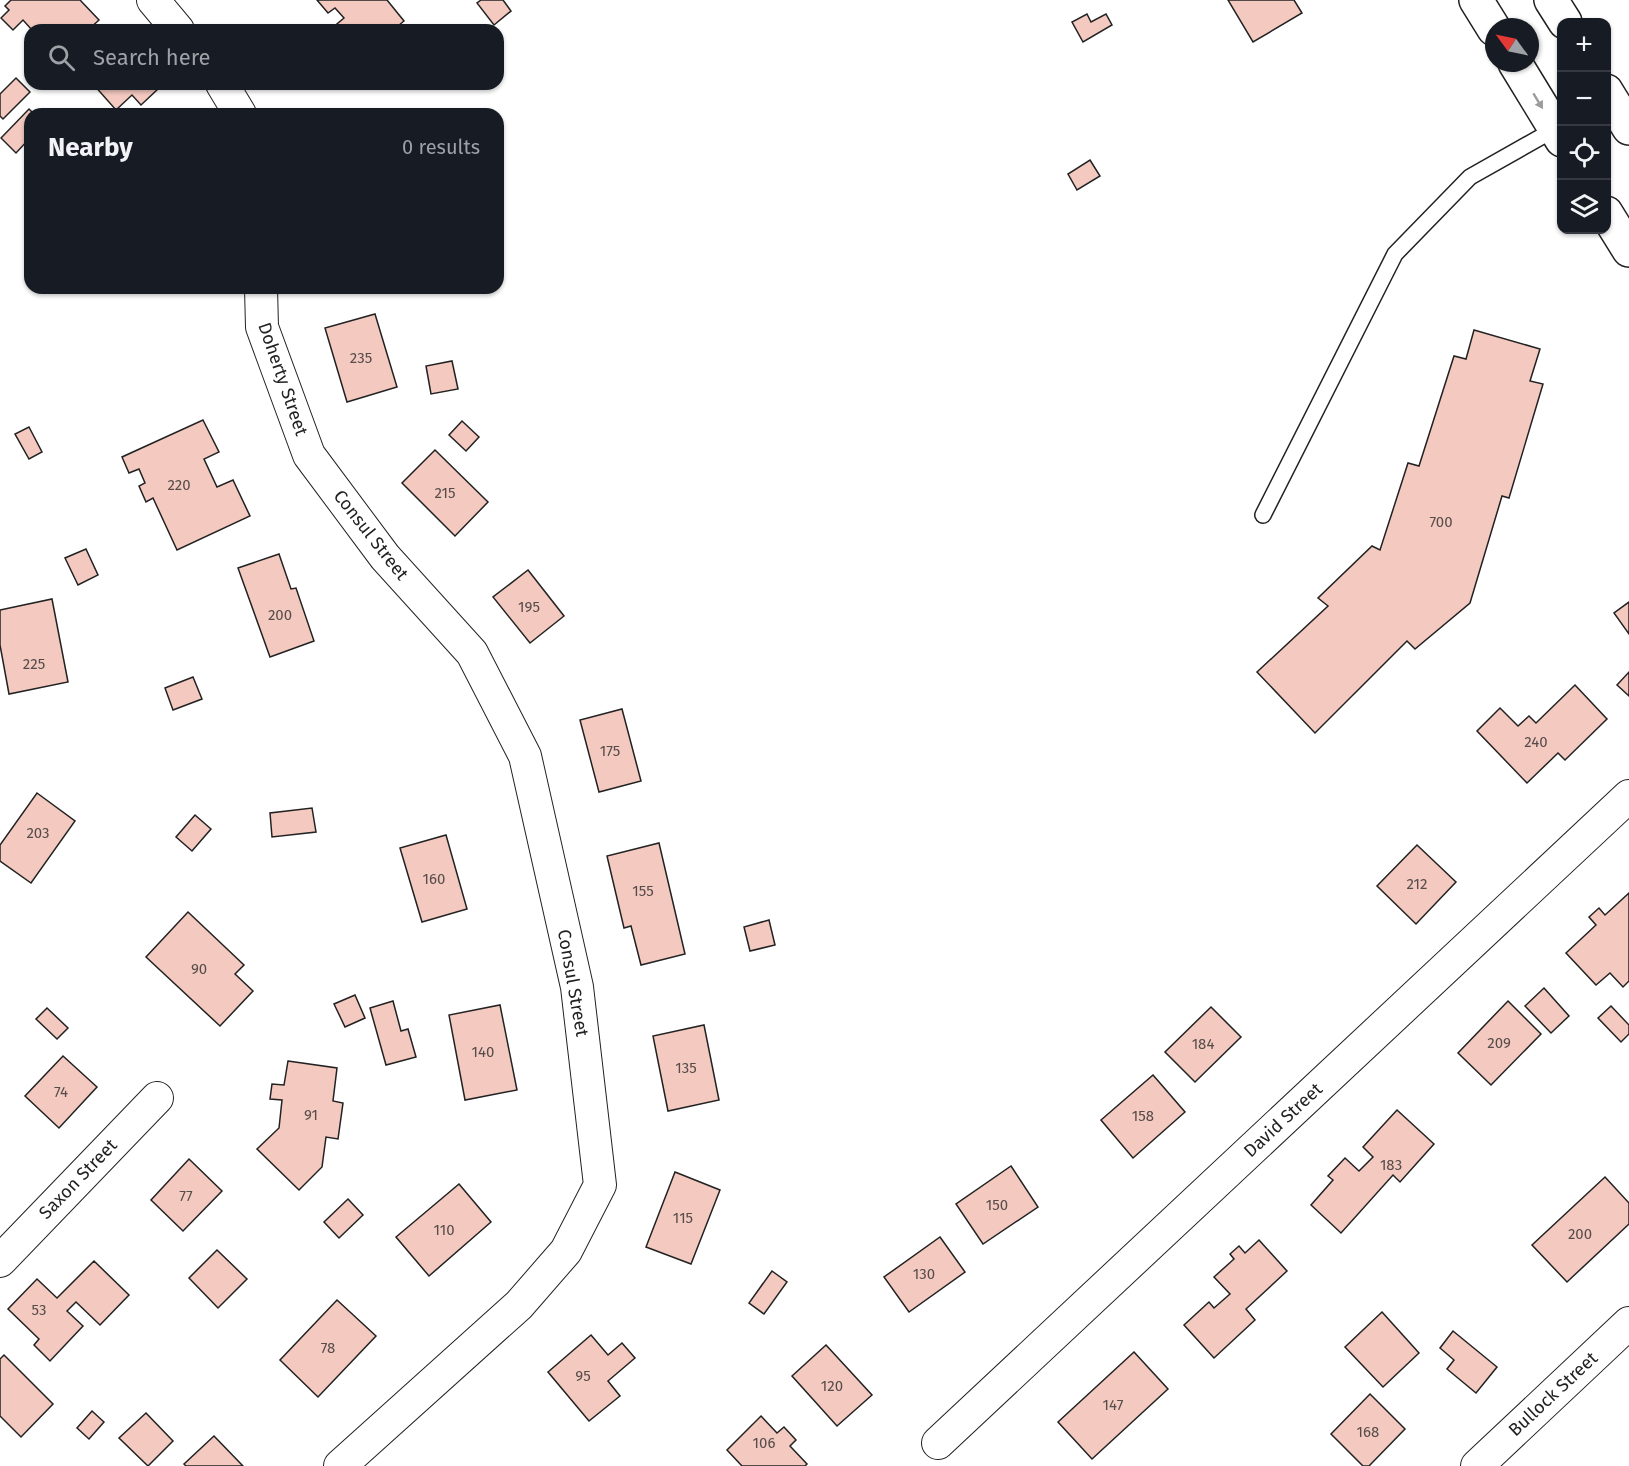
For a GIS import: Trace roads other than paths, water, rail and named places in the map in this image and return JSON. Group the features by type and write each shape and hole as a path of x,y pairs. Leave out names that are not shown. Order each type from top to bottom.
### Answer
{"main road":[{"path":"1476,0 1487,18"},
{"path":"1551,0 1562,18"},
{"path":"1520,72 1557,132"},
{"path":"1611,99 1629,128"},
{"path":"1611,221 1629,250"}],"street":[{"path":"153,0 173,24"},
{"path":"226,90 236,108"},
{"name":"Doherty Street","path":"261,294 262,327 309,455 318,467"},
{"name":"Consul Street","path":"318,467 385,557 472,654 525,756 578,987 600,1185 566,1251 519,1305 386,1421 340,1466"},
{"name":"David Street","path":"938,1443 1629,796"},
{"name":"Saxon Street","path":"0,1261 157,1098"},
{"name":"Bullock Street","path":"1477,1466 1629,1323"}],"lane":[{"path":"1263,515 1395,254 1470,177 1557,134"}]}
